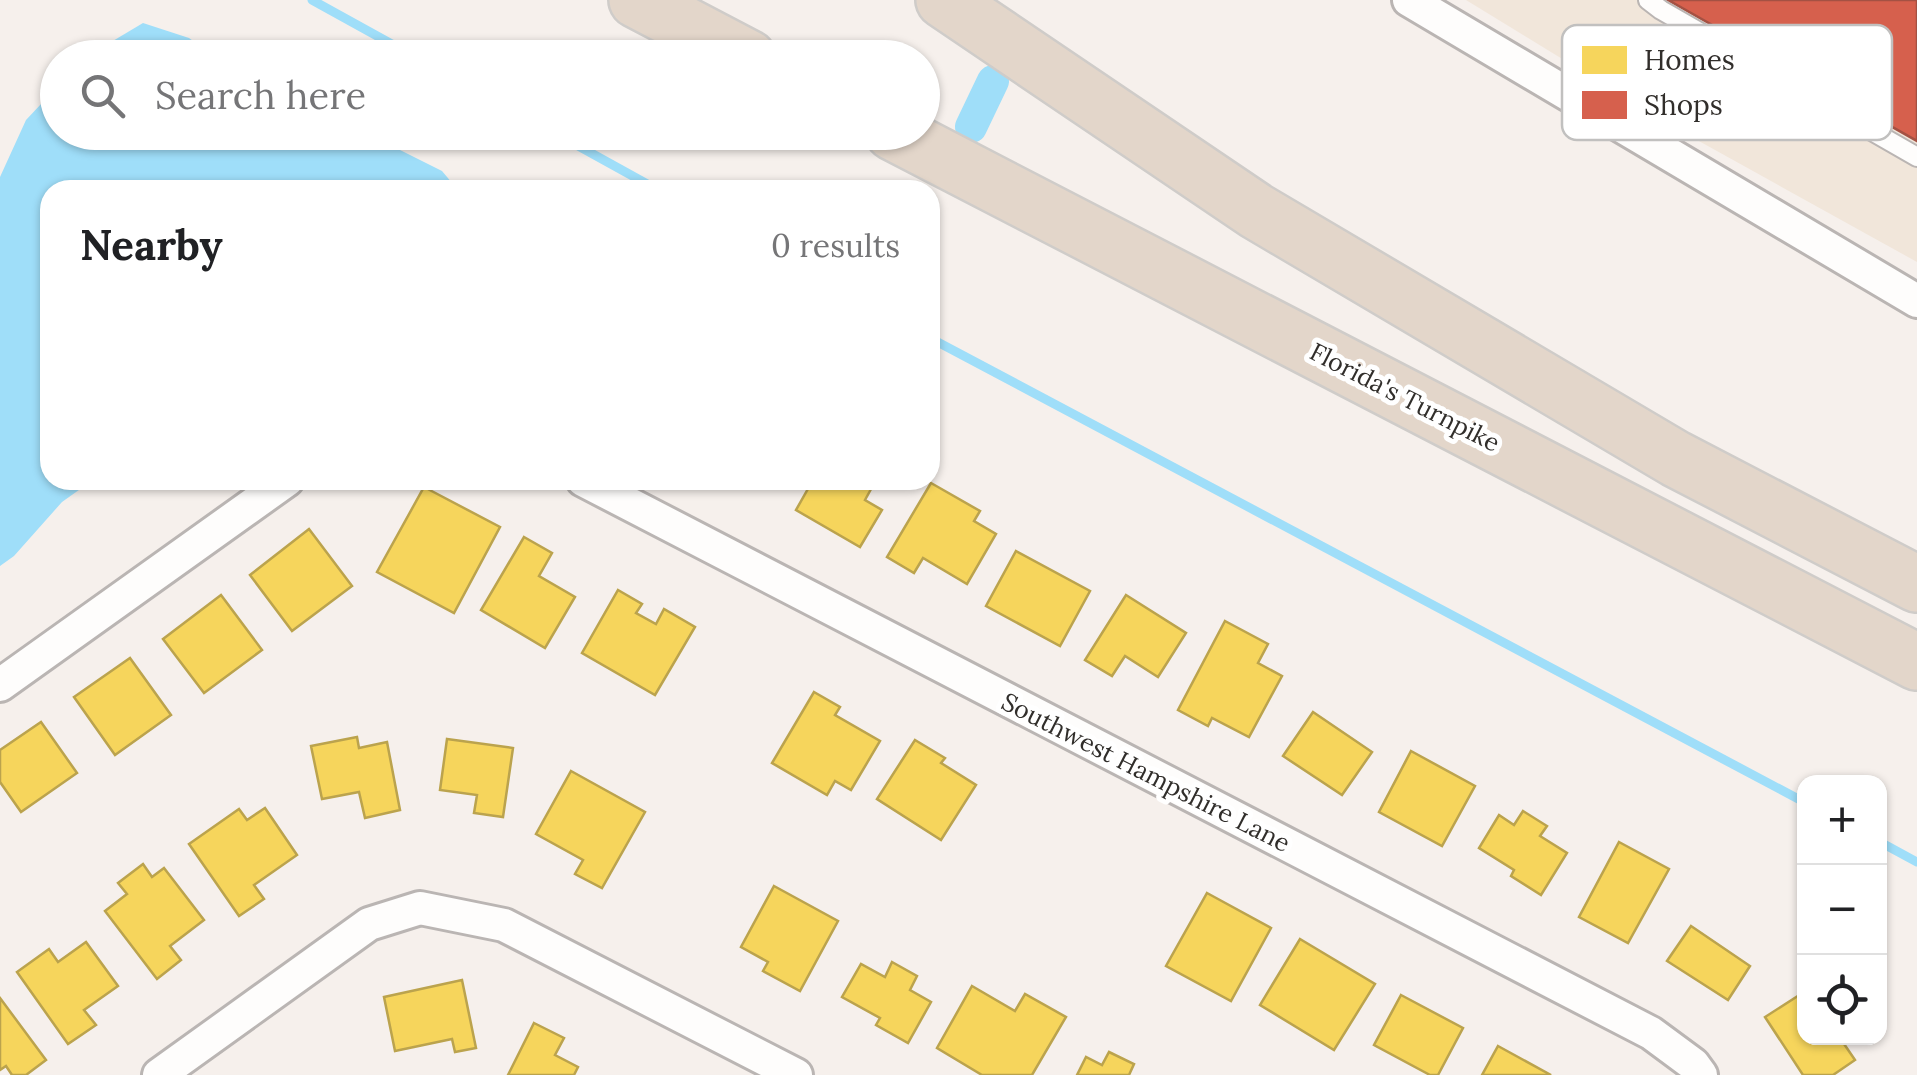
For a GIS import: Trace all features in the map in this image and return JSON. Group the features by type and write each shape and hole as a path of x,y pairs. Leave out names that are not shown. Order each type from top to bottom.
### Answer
{"highway":[{"path":"637,0 714,40"},
{"path":"944,0 1256,211 1676,460 1917,584"},
{"name":"Florida's Turnpike","path":"928,150 1917,662"}],"street":[{"path":"1409,0 1562,91"},
{"path":"1645,140 1917,301"},
{"path":"0,685 273,490"},
{"name":"Southwest Hampshire Lane","path":"603,490 1651,1034 1693,1064 1701,1075"},
{"path":"159,1075 369,924 420,908 504,924 796,1075"}],"lane":[{"path":"1648,0 1687,25"},
{"path":"1889,140 1917,156"}],"shaded area":[{"path":"1466,0 1917,0 1917,262 1697,140 1892,140 1892,25 1562,25 1562,59"}],"water":[{"path":"143,23 192,40 114,40"},
{"path":"40,105 40,150 400,150 442,171 450,180 40,180 40,490 79,490 62,502 14,556 0,566 0,177 26,120"}],"building: Homes":[{"path":"940,488 980,511 974,521 996,534 967,584 923,558 914,573 887,557 927,490"},
{"path":"422,490 430,490 500,527 454,613 377,572"},
{"path":"807,490 870,490 865,500 882,510 860,547 796,510"},
{"path":"309,529 352,586 292,631 250,575"},
{"path":"524,537 552,553 539,576 575,597 545,648 481,610"},
{"path":"1016,551 1090,591 1060,646 986,606"},
{"path":"618,590 642,604 636,613 656,624 664,609 695,627 655,695 582,653"},
{"path":"221,595 262,650 204,693 163,639"},
{"path":"1126,595 1186,633 1158,677 1125,656 1112,676 1085,660"},
{"path":"1225,621 1268,644 1258,663 1282,676 1249,737 1212,718 1208,726 1178,710"},
{"path":"130,658 171,715 115,755 74,697"},
{"path":"814,692 840,707 835,715 880,741 851,790 835,781 827,795 772,763"},
{"path":"1313,712 1372,752 1342,795 1283,756"},
{"path":"41,722 77,773 21,812 0,782 0,750"},
{"path":"357,737 359,748 387,742 400,810 365,818 359,792 322,799 311,746"},
{"path":"447,739 513,748 503,817 474,813 477,795 440,790"},
{"path":"915,740 945,758 941,763 976,785 941,840 877,799"},
{"path":"1411,751 1475,786 1442,846 1379,812"},
{"path":"571,771 645,812 602,888 575,874 583,860 536,834"},
{"path":"265,808 297,855 254,885 264,899 239,916 189,844 239,809 247,820"},
{"path":"1523,811 1547,826 1540,836 1567,853 1541,895 1511,876 1514,870 1479,848 1499,815 1514,825"},
{"path":"1619,842 1669,869 1628,943 1579,917"},
{"path":"143,864 152,877 164,868 204,920 170,946 181,960 157,979 105,911 127,894 118,883"},
{"path":"774,886 838,921 800,991 763,971 768,962 741,947"},
{"path":"1207,893 1271,928 1231,1001 1166,966"},
{"path":"1691,926 1750,966 1728,1000 1667,961"},
{"path":"1300,939 1375,984 1334,1050 1260,1005"},
{"path":"86,942 118,986 84,1010 96,1025 68,1044 17,972 49,949 58,962"},
{"path":"892,962 917,976 910,990 931,1002 908,1043 876,1025 880,1018 842,997 861,964 885,977"},
{"path":"462,980 476,1048 455,1052 452,1039 395,1051 384,997"},
{"path":"972,986 1015,1011 1025,994 1066,1017 1032,1075 982,1075 937,1048"},
{"path":"1401,995 1463,1028 1438,1075 1430,1075 1374,1045"},
{"path":"1797,996 1797,1045 1845,1045 1855,1060 1833,1075 1803,1075 1765,1017"},
{"path":"0,998 46,1060 26,1075 12,1075 6,1066 0,1070"},
{"path":"534,1023 564,1038 555,1055 578,1067 574,1075 508,1075"},
{"path":"1498,1046 1551,1075 1482,1075"},
{"path":"1109,1052 1134,1064 1129,1075 1077,1075 1086,1057 1102,1065"}],"building: Shops":[{"path":"1668,0 1917,0 1917,141 1892,127 1892,25 1712,25"}],"waterway":[{"path":"312,0 384,40"},
{"path":"971,127 993,81"},
{"path":"586,150 640,180"},
{"path":"940,343 1797,798"},
{"path":"1887,846 1917,862"}]}
